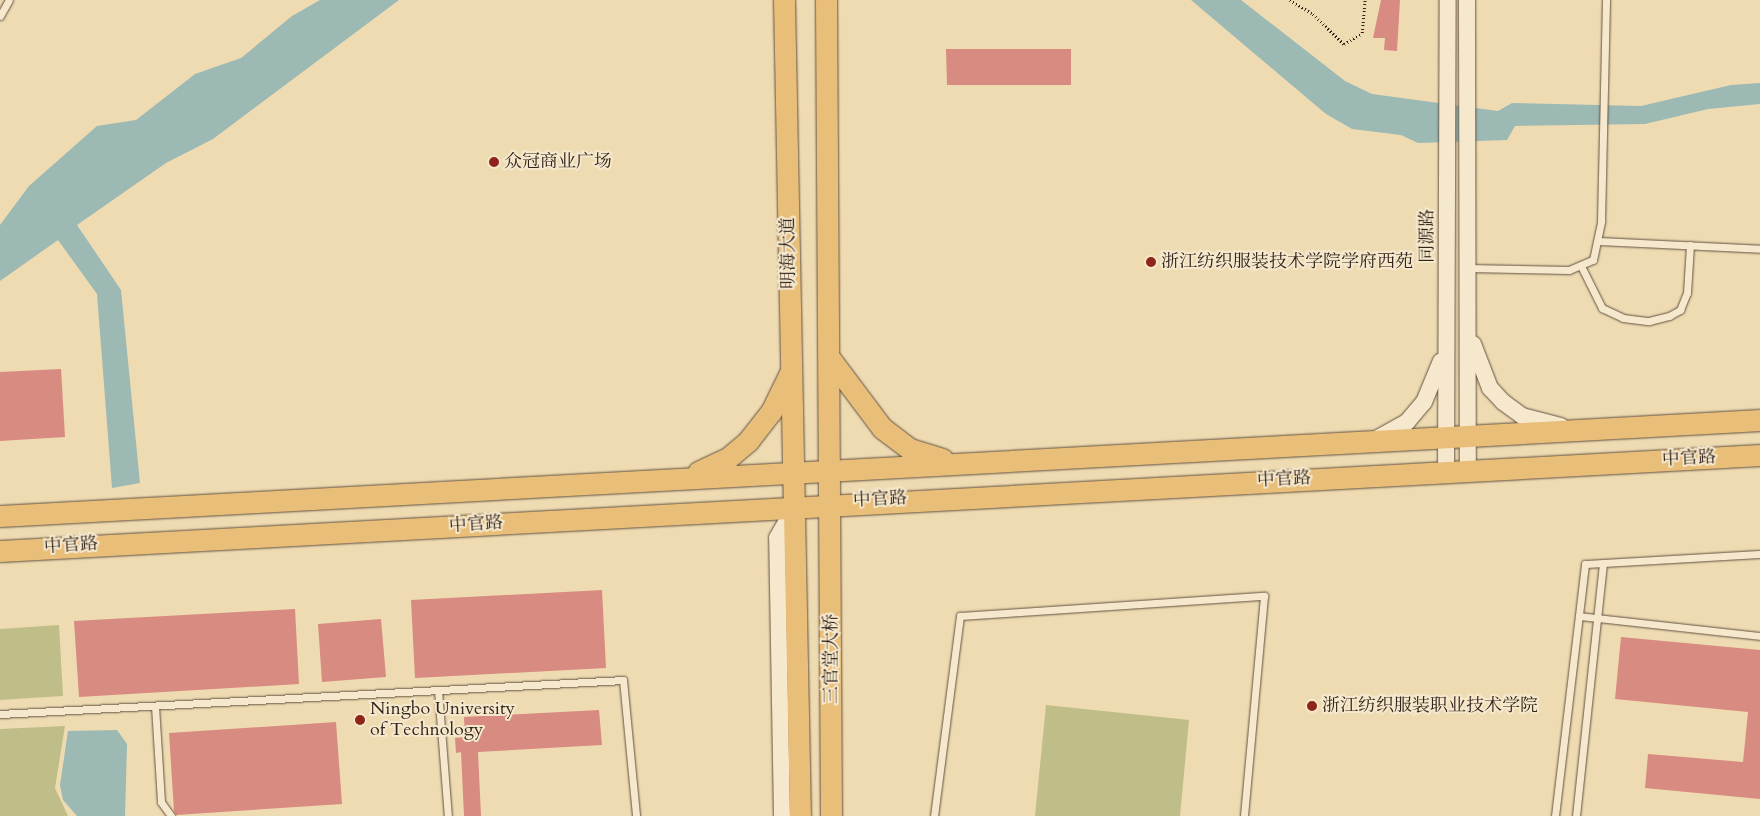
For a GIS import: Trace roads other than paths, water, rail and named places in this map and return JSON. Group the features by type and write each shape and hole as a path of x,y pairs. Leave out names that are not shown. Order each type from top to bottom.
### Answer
{"main road":[{"name":"明海大道","path":"784,0 793,470 796,505"},
{"path":"826,0 831,360 830,470 832,503"},
{"path":"831,360 882,428 910,449 956,463"},
{"path":"688,477 728,458 748,442 771,412 792,368"},
{"name":"中官路","path":"0,516 793,470 830,470 1469,437 1760,420"},
{"name":"中官路","path":"0,551 832,503 1760,455"},
{"name":"三官堂大桥","path":"831,816 832,503"},
{"name":"三官堂大桥","path":"796,505 800,816"}],"street":[{"name":"同源路","path":"1446,472 1448,0"},
{"path":"1468,0 1468,471"},
{"path":"1468,328 1490,388 1503,402 1522,416 1583,429"},
{"path":"1370,442 1407,422 1424,402 1438,376 1448,329"},
{"path":"782,816 777,538 796,505"}],"lane":[{"path":"0,16 8,0"},
{"path":"1468,268 1582,268 1593,260 1599,241 1606,0"},
{"path":"1599,241 1760,249"},
{"path":"1582,268 1602,308 1623,318 1649,321 1669,316 1680,310 1687,293 1690,245"},
{"path":"1555,816 1585,564 1760,554"},
{"path":"1576,816 1603,563"},
{"path":"934,816 960,616 1264,596 1244,816"},
{"path":"1579,616 1760,636"},
{"path":"0,714 622,680 636,816"},
{"path":"438,690 448,816"},
{"path":"155,706 161,802 170,816"}],"water":[{"path":"320,0 399,0 213,139 166,163 77,225 121,290 140,483 112,488 97,294 58,240 0,281 0,225 29,186 97,126 136,120 195,74 241,58 292,16"},
{"path":"1191,0 1241,0 1345,81 1372,94 1498,111 1512,103 1641,106 1731,85 1760,83 1760,104 1708,109 1645,124 1515,126 1507,140 1418,143 1401,135 1352,129 1326,114"},
{"path":"117,730 127,744 125,816 77,816 63,800 60,785 68,731"}],"place":[{"name":"众冠商业广场","path":"494,162"},
{"name":"浙江纺织服装技术学院学府西苑","path":"1151,262"},
{"name":"浙江纺织服装职业技术学院","path":"1312,706"},
{"name":"Ningbo University of Technology","path":"360,720"}]}
